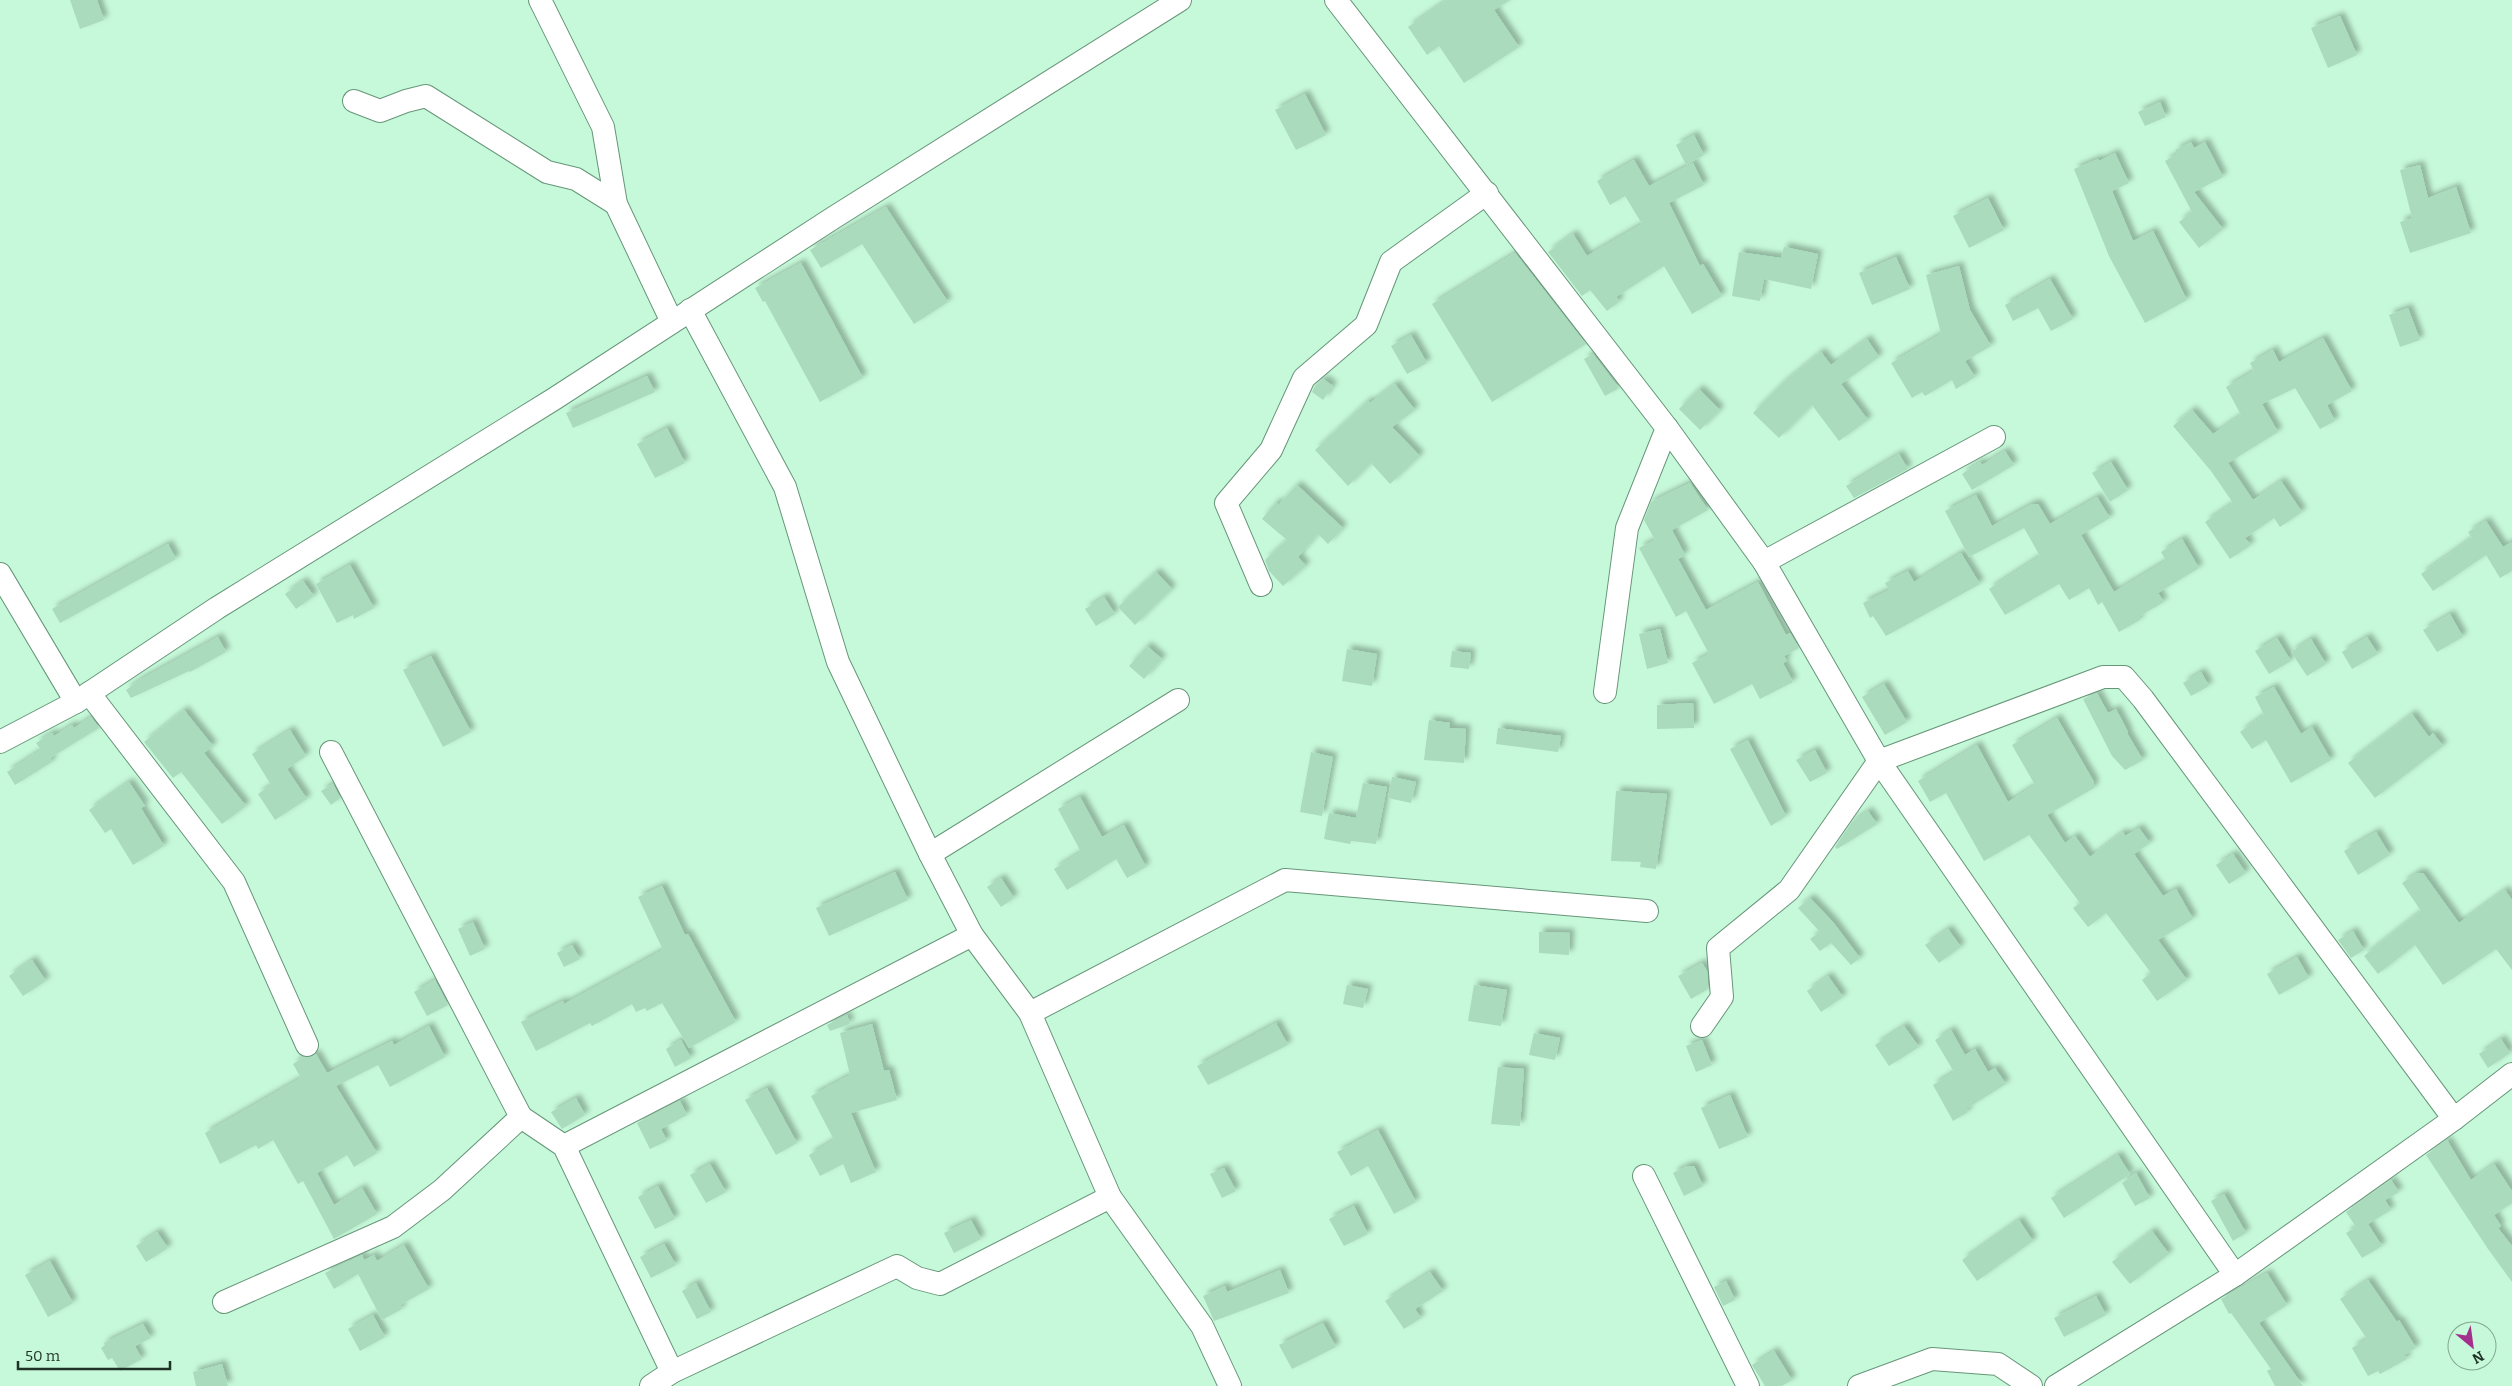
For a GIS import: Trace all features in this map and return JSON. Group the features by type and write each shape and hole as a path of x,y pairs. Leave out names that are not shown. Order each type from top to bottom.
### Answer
{"street":[{"path":"540,0 603,127 616,204 681,316 785,487 838,662 930,854 972,935 1030,1013 1110,1197 1202,1326 1230,1386"},
{"path":"0,742 82,697 218,608 554,399 841,212 1180,0"},
{"path":"1336,0 1668,428 1764,562 1879,761 2235,1275"},
{"path":"354,101 380,111 406,100 426,96 547,172 576,179 616,204"},
{"path":"1261,585 1226,503 1271,450 1304,378 1366,325 1391,262 1487,193"},
{"path":"1605,692 1627,528 1668,428"},
{"path":"1764,562 1994,437"},
{"path":"0,574 82,697 234,882 307,1045"},
{"path":"1702,1026 1722,997 1718,948 1789,890 1879,761 2103,677 2124,677 2143,699 2454,1118"},
{"path":"930,854 1178,700"},
{"path":"331,752 521,1117 564,1146 672,1372"},
{"path":"1030,1013 1285,880 1647,911"},
{"path":"564,1146 972,935"},
{"path":"2056,1386 2235,1275 2454,1118 2512,1074"},
{"path":"224,1302 393,1227 442,1190 521,1117"},
{"path":"1644,1176 1748,1386"},
{"path":"651,1386 672,1372 896,1266 917,1278 940,1284 1110,1197"},
{"path":"1859,1386 1932,1359 1998,1364 2031,1386"}],"building":[{"path":"70,0 97,0 104,20 80,29"},
{"path":"1447,0 1510,0 1494,10 1519,47 1464,83 1439,46 1427,55 1408,27"},
{"path":"2340,16 2357,55 2328,68 2311,28"},
{"path":"1305,94 1326,135 1296,150 1275,110"},
{"path":"2160,102 2166,117 2145,126 2138,112"},
{"path":"1694,135 1704,155 1686,165 1676,145"},
{"path":"2191,142 2194,148 2205,142 2223,177 2194,192 2223,229 2199,248 2179,222 2192,212 2165,161 2177,154 2175,150"},
{"path":"2115,153 2129,183 2112,191 2133,241 2153,231 2187,300 2145,323 2109,256 2074,169 2098,159 2099,161"},
{"path":"1634,160 1649,186 1693,163 1704,185 1669,203 1700,266 1703,264 1722,296 1692,314 1664,266 1616,297 1620,301 1607,311 1590,290 1582,296 1548,252 1573,234 1587,256 1642,224 1625,196 1610,205 1597,181"},
{"path":"2420,165 2428,198 2456,187 2471,233 2410,253 2400,222 2412,218 2400,170"},
{"path":"1988,198 2004,230 1969,248 1953,216"},
{"path":"886,207 948,302 914,324 862,244 821,268 810,250"},
{"path":"1784,247 1818,254 1811,289 1764,279 1760,301 1732,296 1739,252 1781,258"},
{"path":"1515,253 1586,344 1492,402 1432,304"},
{"path":"1896,257 1910,289 1872,305 1859,273"},
{"path":"801,263 863,378 820,402 765,301 763,302 755,288"},
{"path":"1959,266 1970,310 1991,346 1965,361 1975,377 1956,389 1952,380 1925,396 1922,392 1912,398 1891,363 1941,334 1926,275"},
{"path":"2050,279 2073,319 2051,331 2038,308 2013,321 2005,305"},
{"path":"2408,308 2420,340 2400,347 2389,315"},
{"path":"1411,335 1427,363 1407,374 1391,346"},
{"path":"2323,338 2352,391 2327,405 2335,421 2320,429 2295,388 2262,404 2278,432 2228,463 2253,500 2281,481 2302,512 2280,527 2274,518 2245,538 2251,545 2230,559 2205,522 2233,503 2211,471 2173,426 2192,410 2213,434 2241,415 2226,387 2254,371 2250,363 2273,350 2279,362"},
{"path":"1867,339 1879,357 1841,384 1868,420 1839,441 1812,405 1779,438 1753,413 1783,383 1821,352 1831,365"},
{"path":"1593,354 1619,388 1605,396 1584,359"},
{"path":"647,376 655,392 573,428 566,413"},
{"path":"1323,379 1333,386 1323,400 1312,392 1315,386"},
{"path":"1395,384 1415,410 1392,427 1420,456 1390,484 1371,463 1348,486 1315,450 1368,401 1370,403"},
{"path":"1699,389 1720,410 1700,430 1679,409"},
{"path":"667,428 685,463 655,478 637,444"},
{"path":"2005,451 2014,465 1972,490 1962,474 1980,462 1982,465"},
{"path":"1899,454 1908,469 1854,498 1846,486"},
{"path":"2111,462 2128,490 2110,502 2092,473"},
{"path":"1690,483 1708,510 1672,530 1685,555 1678,559 1706,610 1758,582 1786,635 1790,633 1799,648 1784,656 1787,661 1783,663 1793,682 1760,699 1752,684 1714,704 1692,663 1709,654 1686,611 1676,617 1639,548 1655,540 1644,520 1651,502"},
{"path":"1297,485 1343,528 1328,544 1318,534 1298,557 1306,566 1283,586 1269,571 1265,560 1287,540 1262,519 1276,502 1278,505"},
{"path":"1976,495 1992,526 2032,504 2038,504 2050,524 2097,497 2110,518 2081,535 2114,592 2166,561 2161,552 2182,539 2199,568 2158,593 2164,602 2138,617 2140,620 2119,632 2102,602 2098,605 2089,588 2069,600 2059,584 2005,615 1989,589 2040,556 2024,528 1969,557 1945,511"},
{"path":"2486,521 2503,547 2512,542 2512,571 2500,578 2486,555 2433,591 2421,574 2472,538 2468,532"},
{"path":"168,544 176,559 60,623 52,609"},
{"path":"1961,553 1980,584 1886,636 1873,616 1870,618 1863,603 1889,590 1885,583 1908,571 1914,582"},
{"path":"350,565 374,608 354,619 353,615 337,623 316,584"},
{"path":"1156,572 1172,589 1135,625 1118,607"},
{"path":"303,581 314,596 296,609 285,594"},
{"path":"1104,597 1115,614 1096,626 1085,609"},
{"path":"2450,614 2463,637 2437,652 2423,630"},
{"path":"1660,629 1668,663 1647,669 1639,634"},
{"path":"218,637 226,652 190,672 131,698 126,690 138,681"},
{"path":"2367,637 2378,654 2352,669 2342,652"},
{"path":"2277,638 2291,661 2269,674 2255,651"},
{"path":"2311,639 2326,664 2307,676 2291,652"},
{"path":"1147,646 1162,659 1144,679 1129,666"},
{"path":"1347,649 1377,654 1372,686 1342,681"},
{"path":"1452,651 1471,653 1469,669 1450,667"},
{"path":"431,656 471,732 443,747 403,670"},
{"path":"2201,672 2209,686 2191,696 2183,683"},
{"path":"1884,684 1907,722 1885,735 1862,697"},
{"path":"2274,687 2301,734 2312,727 2331,760 2291,783 2266,740 2252,749 2240,732 2264,715 2255,697"},
{"path":"2097,693 2108,713 2116,709 2127,733 2143,760 2125,770 2112,756 2083,699"},
{"path":"1693,703 1694,728 1657,729 1657,705"},
{"path":"184,710 213,746 204,753 246,806 222,824 181,772 173,778 144,742"},
{"path":"2412,714 2429,737 2433,733 2443,746 2375,798 2348,763"},
{"path":"91,717 99,728 50,758 52,762 15,785 7,772 41,750 36,743 52,733 54,736 72,725 74,728"},
{"path":"2057,718 2094,782 2094,788 2047,815 2065,843 2075,836 2090,857 2123,832 2125,836 2139,828 2150,843 2134,854 2163,896 2176,889 2193,919 2158,940 2187,980 2157,1001 2142,980 2151,973 2106,913 2088,927 2073,908 2080,903 2029,835 1984,861 1946,793 1930,802 1918,781 1977,745 2008,802 2035,785 2012,745"},
{"path":"1429,720 1450,723 1449,728 1466,729 1464,763 1424,760"},
{"path":"1498,728 1561,736 1558,752 1496,744"},
{"path":"290,730 306,756 287,769 307,799 275,820 258,794 271,785 252,754"},
{"path":"1748,740 1786,816 1771,826 1730,749"},
{"path":"1815,750 1827,773 1810,782 1796,760"},
{"path":"1311,752 1333,757 1322,816 1300,812"},
{"path":"1392,777 1416,782 1411,803 1388,798"},
{"path":"129,782 145,806 141,808 164,846 133,865 111,829 105,833 89,810"},
{"path":"1363,783 1387,787 1376,844 1351,841 1350,844 1324,839 1329,813 1356,818"},
{"path":"333,784 340,798 331,805 321,791"},
{"path":"1616,791 1667,794 1656,869 1640,867 1641,862 1611,861"},
{"path":"1080,797 1102,837 1124,825 1146,867 1127,878 1116,859 1067,890 1054,869 1081,852 1058,809"},
{"path":"1868,811 1877,824 1837,849 1835,847 1852,822"},
{"path":"2376,832 2390,855 2358,875 2344,851"},
{"path":"2233,854 2246,873 2229,884 2216,865"},
{"path":"895,872 908,900 829,936 816,908"},
{"path":"2417,873 2423,873 2459,923 2505,890 2512,900 2512,970 2496,949 2443,985 2415,945 2378,974 2364,956 2421,911 2402,883"},
{"path":"1001,878 1014,898 1001,907 987,887"},
{"path":"662,886 685,935 688,934 736,1022 689,1048 662,1003 647,1011 645,1008 636,1012 632,1004 592,1026 590,1023 536,1051 521,1022 563,1001 564,1004 663,950 638,897"},
{"path":"1810,898 1833,922 1860,958 1851,965 1831,943 1820,951 1810,939 1820,932 1798,908"},
{"path":"473,922 485,949 470,956 458,929"},
{"path":"1948,929 1961,947 1939,963 1925,945"},
{"path":"2353,931 2364,950 2351,958 2338,940"},
{"path":"1539,932 1570,933 1569,955 1539,953"},
{"path":"572,945 580,959 564,967 557,953"},
{"path":"2297,957 2309,978 2279,995 2267,974"},
{"path":"32,960 46,981 23,996 9,976"},
{"path":"1702,963 1707,971 1708,989 1691,999 1678,976"},
{"path":"1828,976 1843,997 1821,1012 1807,991"},
{"path":"435,980 448,1005 427,1016 414,992"},
{"path":"1347,985 1368,989 1363,1008 1343,1004"},
{"path":"1474,985 1507,990 1501,1026 1468,1021"},
{"path":"847,1015 850,1024 830,1031 827,1025"},
{"path":"1276,1023 1288,1045 1208,1085 1197,1066"},
{"path":"872,1024 884,1071 889,1070 897,1100 851,1113 876,1172 851,1183 843,1164 820,1176 809,1155 834,1140 811,1096 850,1075 840,1033"},
{"path":"429,1026 445,1057 390,1087 378,1065 336,1086 377,1153 354,1167 347,1155 317,1173 334,1205 362,1188 377,1214 334,1239 303,1181 298,1184 273,1140 258,1149 256,1145 220,1164 205,1133 301,1078 293,1064 304,1057 316,1054 327,1073 392,1041 394,1045"},
{"path":"1904,1026 1919,1047 1889,1066 1875,1045"},
{"path":"1951,1030 1965,1055 1975,1049 1988,1072 1995,1068 2006,1084 1966,1109 1968,1112 1953,1121 1933,1085 1954,1072 1935,1040"},
{"path":"1534,1033 1560,1038 1555,1060 1529,1055"},
{"path":"2501,1039 2510,1053 2488,1068 2479,1054"},
{"path":"681,1040 691,1058 675,1067 666,1049"},
{"path":"1702,1040 1712,1065 1696,1072 1686,1046"},
{"path":"1498,1067 1524,1069 1520,1126 1491,1124"},
{"path":"767,1088 797,1143 776,1155 745,1100"},
{"path":"1730,1095 1748,1137 1719,1149 1701,1108"},
{"path":"576,1098 585,1115 562,1129 551,1112"},
{"path":"680,1101 687,1115 661,1129 667,1141 650,1149 637,1123"},
{"path":"1378,1130 1416,1202 1394,1214 1368,1166 1351,1176 1337,1152"},
{"path":"2447,1140 2471,1180 2494,1164 2512,1191 2512,1203 2494,1215 2501,1226 2498,1228 2512,1246 2512,1282 2426,1155"},
{"path":"2118,1155 2130,1174 2064,1218 2051,1198"},
{"path":"710,1164 726,1192 706,1203 690,1175"},
{"path":"1687,1166 1694,1166 1703,1186 1684,1196 1673,1173"},
{"path":"1224,1168 1236,1191 1222,1198 1210,1174"},
{"path":"2136,1173 2150,1198 2135,1206 2122,1183"},
{"path":"2391,1180 2399,1192 2385,1200 2391,1210 2368,1224 2382,1246 2362,1258 2346,1233 2356,1227 2346,1212"},
{"path":"658,1186 675,1219 655,1229 638,1197"},
{"path":"2224,1194 2246,1233 2233,1241 2211,1201"},
{"path":"1354,1206 1368,1234 1344,1246 1329,1219"},
{"path":"971,1220 981,1239 954,1253 944,1233"},
{"path":"2019,1220 2033,1241 1977,1281 1962,1260"},
{"path":"2152,1231 2169,1254 2130,1284 2112,1262"},
{"path":"157,1232 168,1248 146,1262 136,1246"},
{"path":"664,1244 676,1265 651,1278 640,1257"},
{"path":"404,1245 429,1289 400,1305 402,1309 382,1320 358,1274 334,1289 325,1273 362,1255 364,1260 374,1255 377,1261"},
{"path":"50,1261 73,1303 48,1317 25,1275"},
{"path":"1280,1270 1289,1293 1214,1321 1203,1296 1225,1286 1227,1292"},
{"path":"1430,1272 1443,1291 1415,1309 1421,1318 1404,1329 1385,1301"},
{"path":"2267,1273 2287,1305 2259,1323 2303,1386 2275,1386 2267,1371 2271,1369 2231,1313 2229,1314 2221,1299"},
{"path":"2368,1280 2397,1322 2399,1320 2416,1348 2404,1355 2407,1359 2380,1374 2378,1371 2368,1376 2352,1348 2367,1339 2340,1299"},
{"path":"1726,1281 1735,1300 1723,1306 1714,1287"},
{"path":"696,1283 711,1312 697,1319 682,1291"},
{"path":"2096,1296 2106,1315 2064,1337 2054,1318"},
{"path":"373,1315 385,1337 360,1351 348,1329"},
{"path":"1323,1323 1336,1347 1292,1369 1279,1345"},
{"path":"143,1324 151,1338 135,1346 142,1359 120,1371 112,1358 108,1360 101,1348 105,1345 104,1343"},
{"path":"1774,1351 1792,1380 1782,1386 1765,1386 1752,1365"},
{"path":"222,1364 228,1386 196,1386 193,1372"}]}
